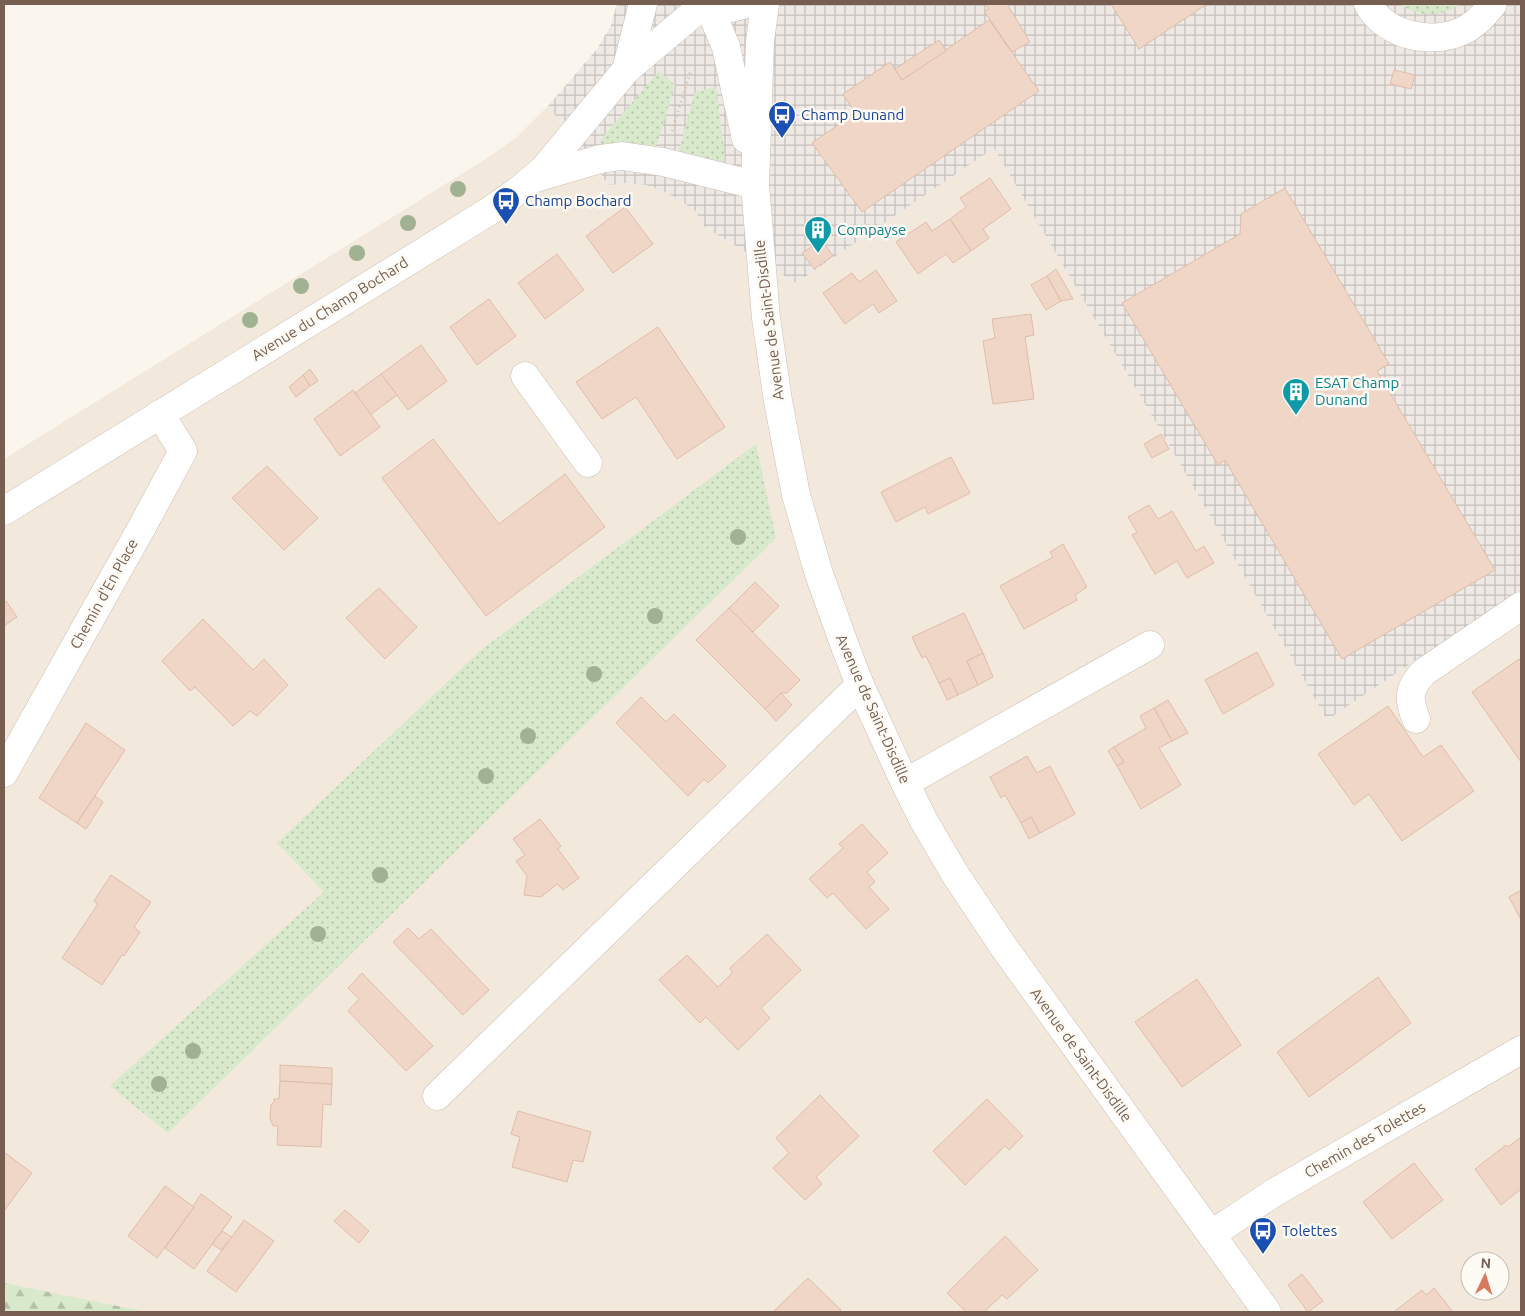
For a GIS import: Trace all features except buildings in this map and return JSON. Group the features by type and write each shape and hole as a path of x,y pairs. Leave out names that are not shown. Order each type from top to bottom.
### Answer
{"street":[{"name":"Avenue du Champ Bochard","path":"626,70 643,4"},
{"path":"701,6 731,8 745,4"},
{"name":"Avenue de Saint-Disdille","path":"766,4 760,41 755,185 766,318 778,401 793,479 819,574 860,685 905,783 944,857 993,933 1267,1312"},
{"path":"1368,4 1382,21 1398,31 1415,37 1433,38 1452,35 1468,28 1481,18 1493,4"},
{"name":"Avenue du Champ Bochard","path":"4,511 488,212 518,191 544,169 626,70 701,6"},
{"path":"532,179 600,159 622,156 663,162 755,185 723,39 701,6"},
{"path":"525,376 588,463"},
{"name":"Chemin d'En Place","path":"4,773 142,527 182,451 160,414"},
{"path":"1416,719 1411,707 1410,694 1415,681 1424,672 1521,606"},
{"path":"905,783 1150,645"},
{"path":"437,1096 860,685"},
{"name":"Chemin des Tolettes","path":"1212,1234 1274,1192 1521,1050"}],"path":[{"path":"684,66 698,71"},
{"path":"672,132 691,70"}],"shaded area":[{"path":"617,4 1521,4 1521,589 1327,720 1172,450 994,148 796,283 705,227 695,211 663,191 646,185 627,183 609,185 548,106 597,49 611,25"},
{"path":"548,106 609,185 627,183 646,185 663,191 695,211 705,227 796,283 994,147 1172,450 1327,720 1521,589 1521,1312 4,1312 4,459 484,160 518,136"}],"green space":[{"path":"1400,4 1460,4 1446,12 1430,14 1414,11"},
{"path":"659,71 675,85 656,147 602,146 601,139"},
{"path":"716,87 725,157 721,163 678,153 695,92"},
{"path":"756,444 776,538 168,1133 110,1086 324,892 277,843 481,650"},
{"path":"4,1283 147,1312 4,1312"}],"place":[{"name":"Champ Dunand","path":"782,139"},
{"name":"Champ Bochard","path":"506,225"},
{"name":"Compayse","path":"818,254"},
{"name":"ESAT Champ Dunand","path":"1296,416"},
{"name":"Tolettes","path":"1263,1255"}]}
